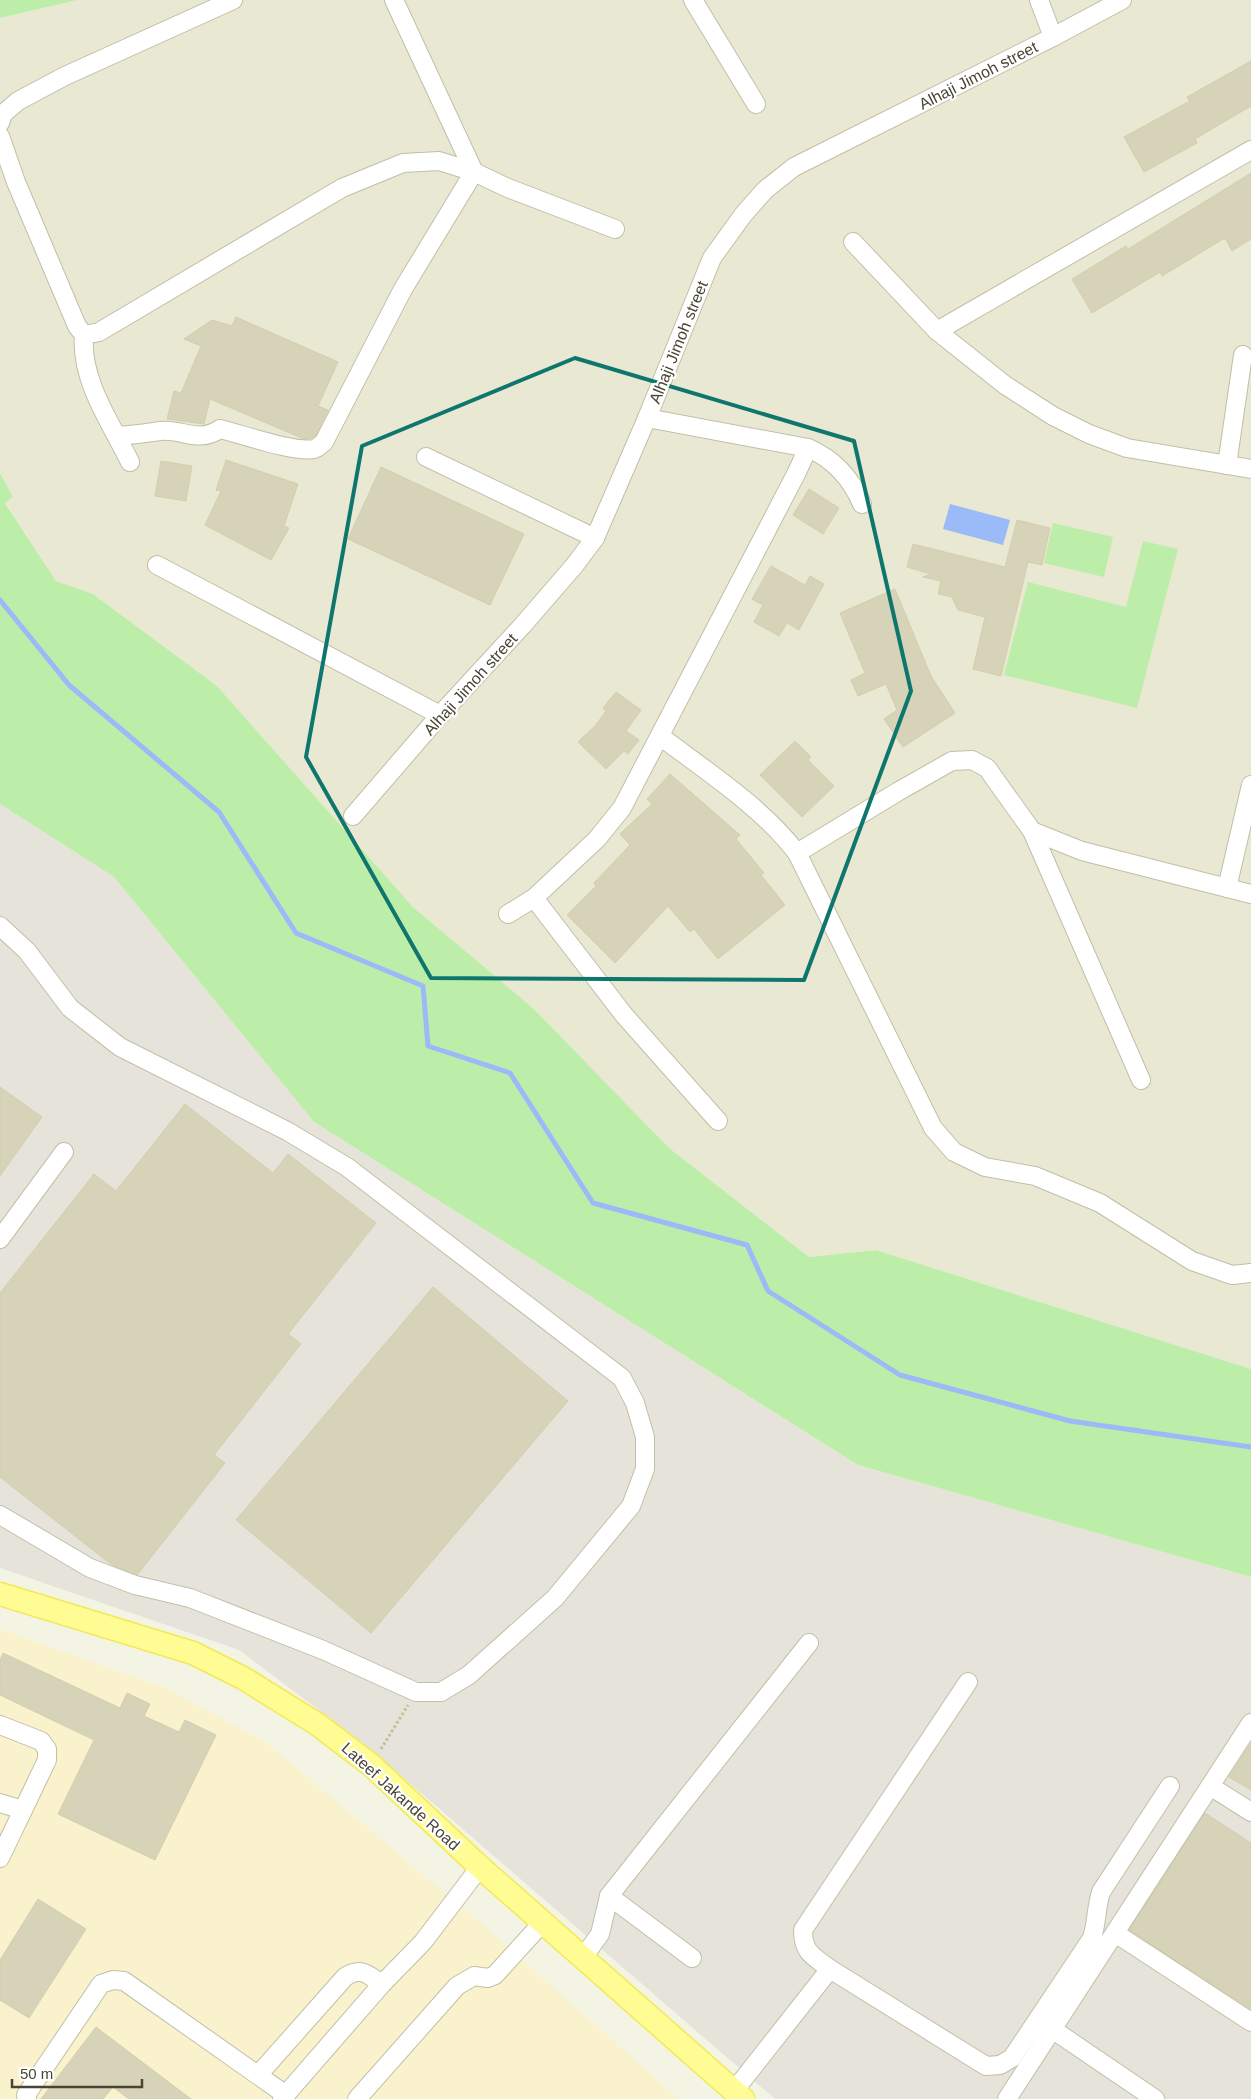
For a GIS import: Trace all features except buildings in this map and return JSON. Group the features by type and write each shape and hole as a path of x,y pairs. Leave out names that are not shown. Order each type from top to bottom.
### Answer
{"main road":[{"name":"Lateef Jakande Road","path":"0,1594 193,1653 280,1699 317,1724 371,1765 582,1959 738,2095"}],"street":[{"path":"0,123 2,114 18,101 233,0"},
{"path":"394,0 474,172"},
{"path":"693,0 756,104"},
{"path":"1038,0 1054,37"},
{"name":"Alhaji Jimoh street","path":"352,816 522,626 574,566 595,538 648,418 712,258 743,215 765,190 794,167 1054,37 1122,0"},
{"path":"0,136 16,182 77,326 84,335 83,352 88,379 130,462"},
{"path":"937,331 1251,150"},
{"path":"84,335 99,332 342,188 403,163 439,161 474,172 508,188 615,229"},
{"path":"117,436 150,434 161,431 206,436 220,429 283,445 307,449 316,448 324,442 403,289 474,172"},
{"path":"853,242 937,331 1005,384 1053,416 1089,434 1127,448 1251,469"},
{"path":"1227,464 1243,355"},
{"path":"648,418 808,448 824,455 843,472 855,488 862,504"},
{"path":"508,914 534,898 597,839 622,808 808,448"},
{"path":"426,457 595,538"},
{"path":"157,566 440,716"},
{"path":"660,736 724,785 782,834 797,853 933,1128 954,1152 985,1167 1035,1176 1100,1203 1192,1260 1232,1274 1251,1273"},
{"path":"797,853 952,761 972,760 987,768 1032,830 1141,1080"},
{"path":"1226,888 1251,785"},
{"path":"1032,830 1082,850 1251,894"},
{"path":"534,898 624,1015 718,1121"},
{"path":"0,926 27,951 70,1008 120,1048 287,1130 347,1167 622,1378 635,1403 645,1437 645,1470 632,1506 555,1598 469,1675 441,1692 416,1692 323,1650 199,1601 135,1584 90,1568 0,1515"},
{"path":"0,1238 64,1152"},
{"path":"582,1959 600,1934 609,1896 809,1643"},
{"path":"968,1682 803,1930 803,1944 811,1955 830,1969 986,2066 1000,2065 1012,2058 1092,1938 1096,1926 1097,1903 1101,1892 1170,1786"},
{"path":"1007,2099 1251,1723"},
{"path":"0,1725 41,1741 47,1749 47,1760 0,1858"},
{"path":"1210,1786 1251,1812"},
{"path":"0,1803 23,1810"},
{"path":"27,2099 26,2095 102,1984 113,1980 124,1981 258,2074 284,2097 382,1984 423,1942 480,1867"},
{"path":"609,1896 692,1958"},
{"path":"357,2099 457,1986 474,1976 488,1978 495,1975 543,1922"},
{"path":"1115,1933 1251,2022"},
{"path":"738,2095 830,1969"},
{"path":"258,2074 345,1977 354,1971 362,1971 382,1984"},
{"path":"1052,2029 1155,2099"}],"path":[{"path":"371,1765 416,1692"}],"highlighted area":[{"path":"575,358 854,441 911,691 804,980 431,978 306,757 362,446"}],"shaded area":[{"path":"77,0 1251,0 1251,1369 876,1250 809,1257 669,1148 534,1009 413,907 217,686 93,594 56,581 5,502 13,497 0,473 0,18"},
{"path":"0,804 114,877 314,1122 858,1465 1251,1577 1251,2099 775,2099 369,1748 239,1650 0,1568"},
{"path":"0,1629 168,1689 267,1743 484,1926 679,2099 0,2099"}],"green space":[{"path":"0,0 77,0 0,18"},
{"path":"0,473 13,497 5,503 56,581 93,594 217,686 413,907 534,1009 669,1148 809,1257 876,1250 1251,1369 1251,1577 858,1465 314,1122 114,877 0,804"},
{"path":"1053,523 1113,537 1104,577 1044,563"},
{"path":"1143,541 1178,549 1137,708 1004,675 1028,582 1126,607"}],"water":[{"path":"950,504 1010,520 1003,545 943,529"}],"waterway":[{"path":"0,600 69,685 219,812 296,933 423,986 428,1046 510,1073 593,1203 747,1245 768,1291 900,1375 1070,1421 1251,1447"}]}
